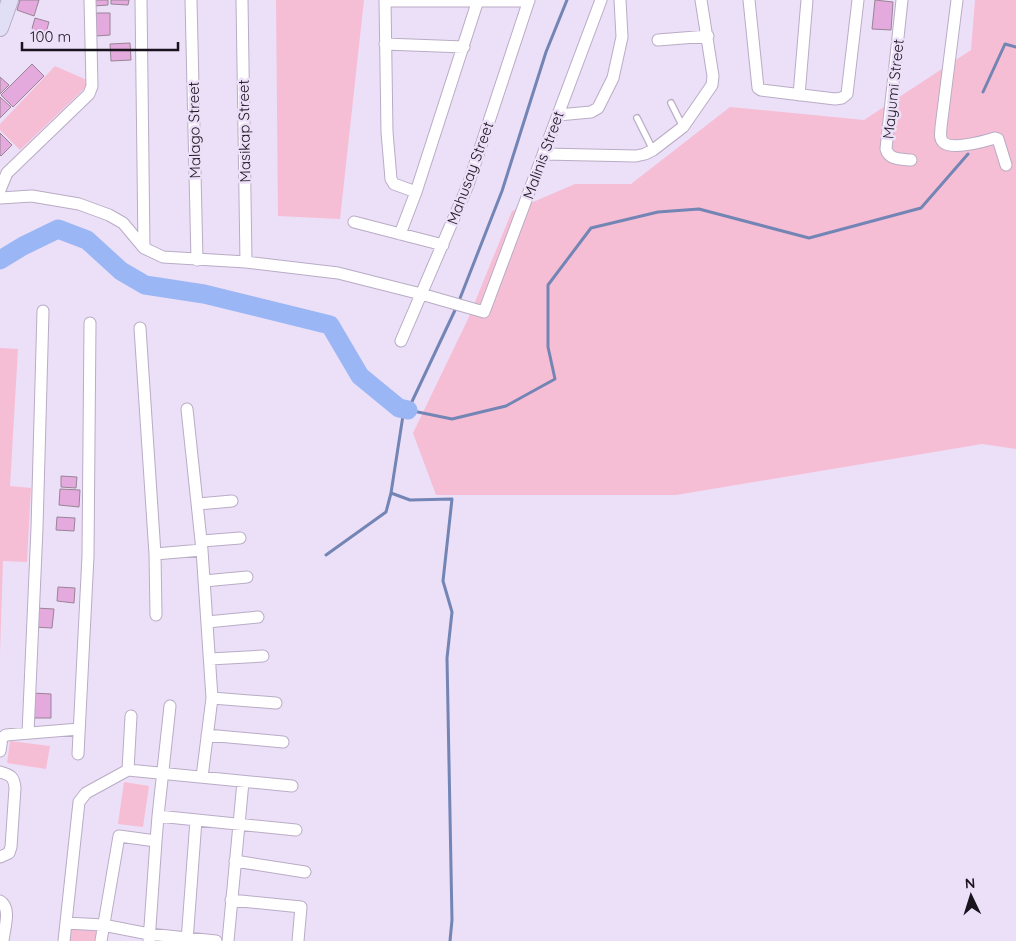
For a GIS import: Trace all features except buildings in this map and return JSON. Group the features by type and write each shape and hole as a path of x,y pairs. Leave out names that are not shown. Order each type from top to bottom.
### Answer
{"main road":[{"path":"0,28 10,0"}],"street":[{"path":"0,190 7,173 90,94 92,86 90,0"},
{"path":"141,0 144,248"},
{"name":"Malago Street","path":"191,0 197,260"},
{"name":"Masikap Street","path":"242,0 246,262"},
{"path":"416,192 394,184 391,179 384,0 529,0"},
{"path":"400,234 416,192 478,0"},
{"name":"Mahusay Street","path":"402,341 468,185 529,0"},
{"name":"Malinis Street","path":"421,294 481,312 485,311 601,0"},
{"path":"558,115 591,112 598,108 614,78 622,32 620,0"},
{"path":"544,154 636,156 653,150 683,127 712,85 713,76 708,36 701,0"},
{"path":"749,0 758,88 760,90 835,99 842,98 848,94 858,0"},
{"path":"799,94 807,0"},
{"name":"Mayumi Street","path":"902,0 886,149 891,157 911,160"},
{"path":"957,0 941,126 941,140 944,144 952,146 998,139 1006,165"},
{"path":"658,40 708,36"},
{"path":"385,44 464,47"},
{"path":"0,198 32,196 79,204 109,214 124,223 144,248 163,258 246,262 338,273 421,294"},
{"path":"354,222 443,246"},
{"path":"28,733 38,528 43,311"},
{"path":"78,754 88,556 90,323"},
{"path":"140,328 155,554 156,615"},
{"path":"187,409 202,546 212,698 202,777"},
{"path":"198,504 232,501"},
{"path":"155,554 240,538"},
{"path":"204,581 247,577"},
{"path":"207,622 258,617"},
{"path":"210,659 263,656"},
{"path":"212,698 276,702"},
{"path":"149,937 158,816 170,706"},
{"path":"128,770 131,716"},
{"path":"0,751 2,738 6,735 79,730"},
{"path":"207,735 282,742"},
{"path":"64,941 79,802 86,793 128,770 292,786"},
{"path":"0,772 10,775 14,780 15,788 11,847 9,853 0,857"},
{"path":"228,941 243,782"},
{"path":"158,816 296,830"},
{"path":"187,940 196,820"},
{"path":"101,941 119,836 156,841"},
{"path":"235,862 305,872"},
{"path":"231,900 301,907 298,941"},
{"path":"0,901 4,903 7,910 3,941"},
{"path":"66,923 103,925 149,937 216,941"}],"lane":[{"path":"670,103 683,127"},
{"path":"636,118 653,150"}],"shaded area":[{"path":"276,0 364,0 340,219 278,216"},
{"path":"975,0 1016,0 1016,449 982,444 676,495 436,495 413,433 468,319 512,211 575,184 631,184 730,107 864,120 971,50"},
{"path":"55,66 87,80 87,86 20,150 0,130 0,124"},
{"path":"0,348 18,349 10,486 31,488 27,562 3,561 0,653"},
{"path":"10,741 50,746 46,769 7,763"},
{"path":"124,782 149,786 143,827 118,824"},
{"path":"68,928 99,931 98,941 67,941"}],"waterway":[{"path":"567,0 546,52 502,191 457,306 408,410 452,419 506,406 555,379 548,347 548,285 591,228 658,212 699,209 809,238 921,208 968,154"},
{"path":"983,92 1005,44 1016,47"},
{"path":"0,260 23,246 58,229 87,240 121,271 145,285 204,294 330,325 360,376 399,408 408,410"},
{"path":"404,409 391,493 410,500 452,499 443,581 452,612 447,658 452,920 450,941"},
{"path":"326,555 386,512 391,493"}]}
